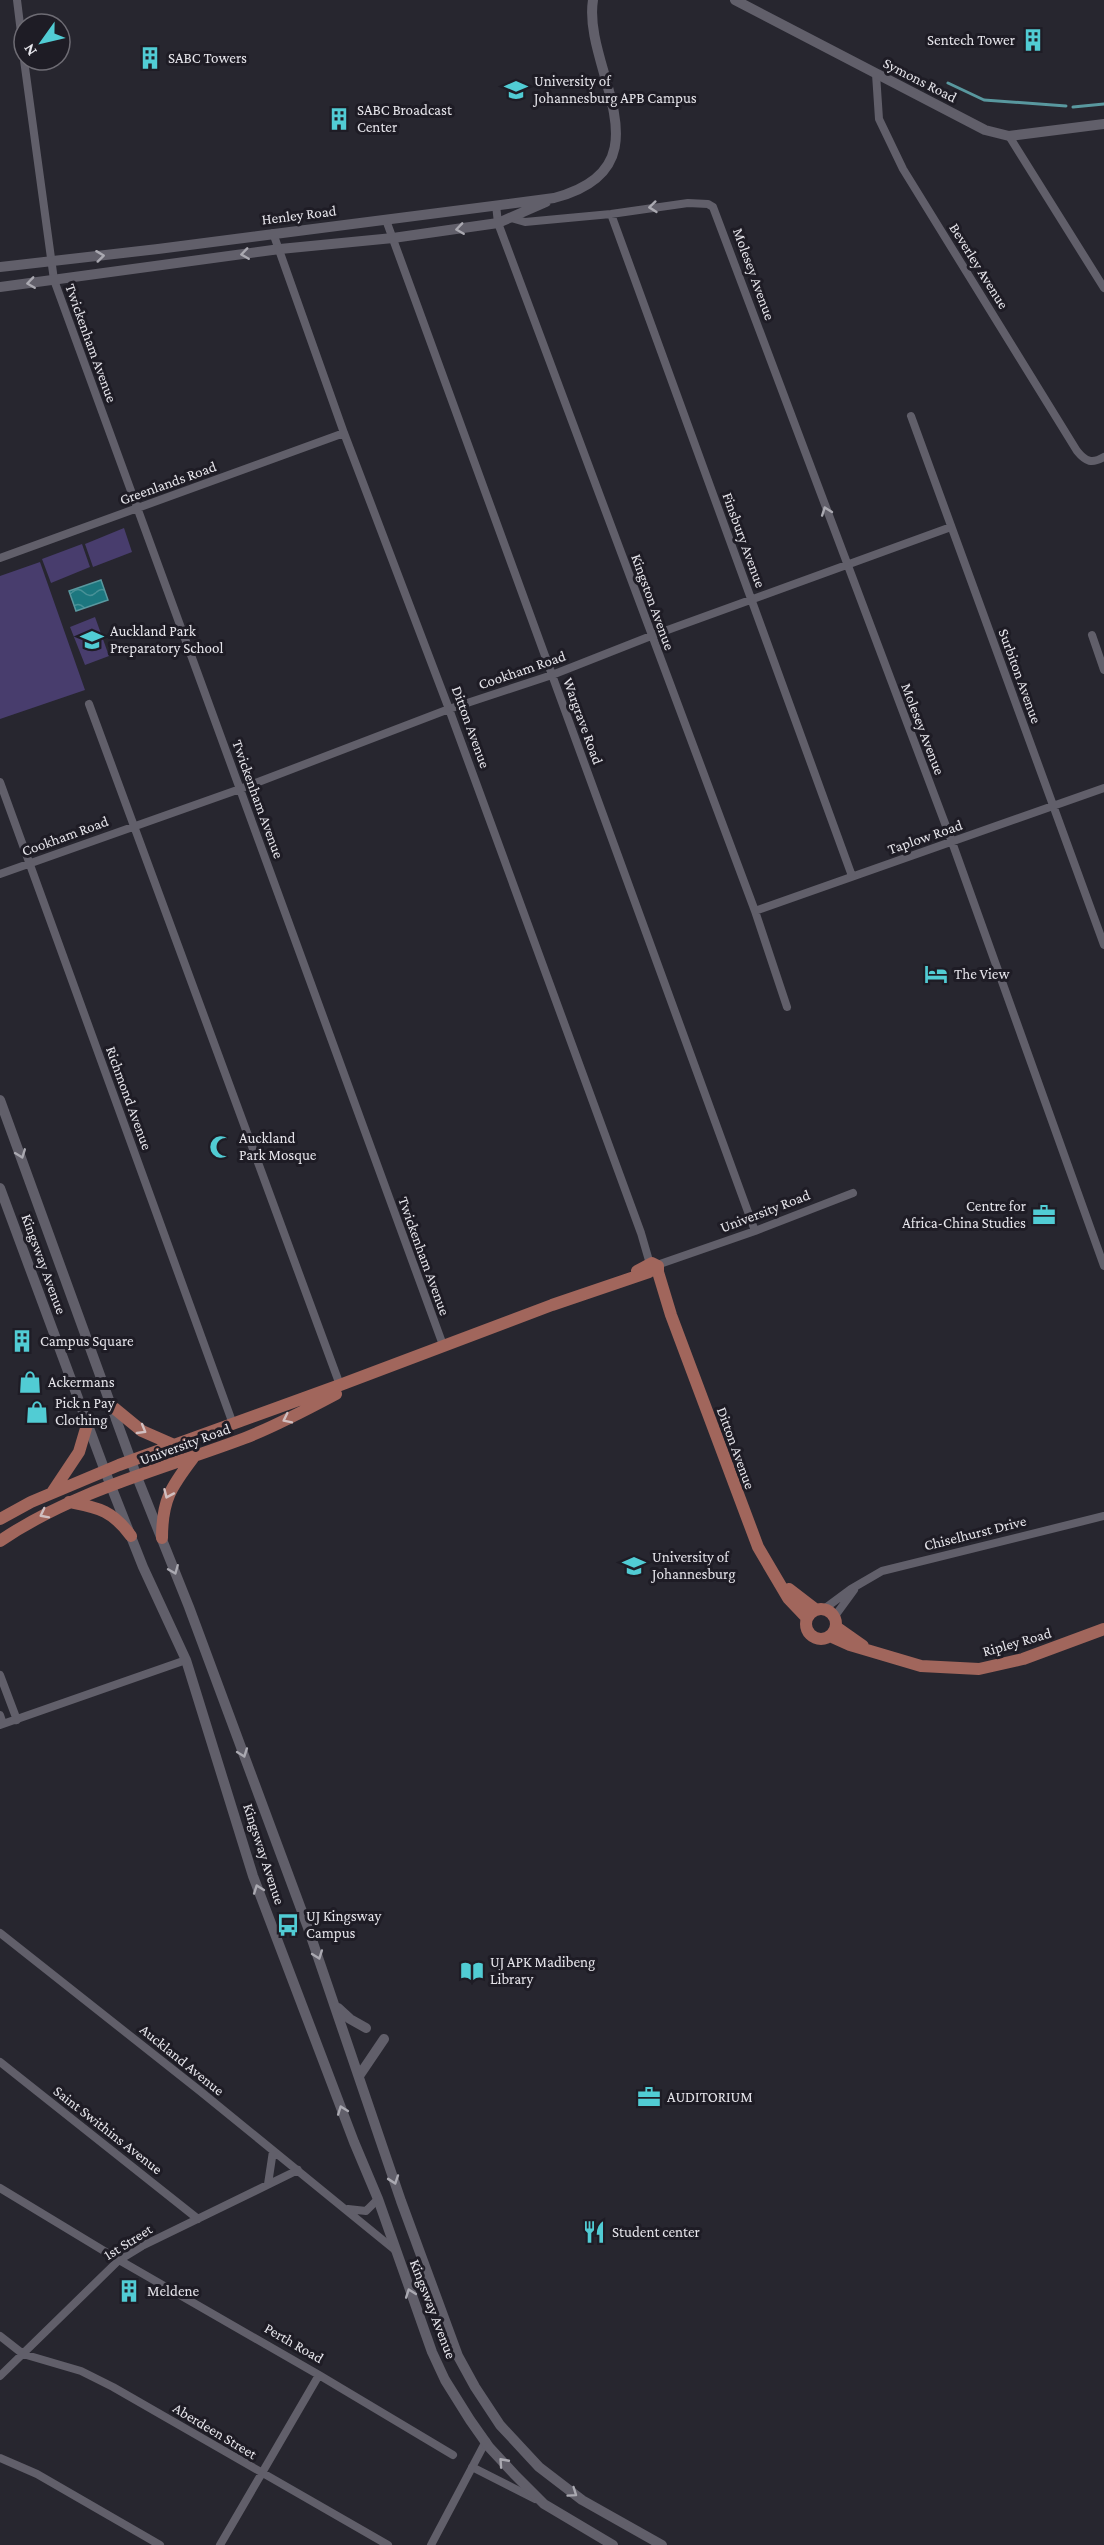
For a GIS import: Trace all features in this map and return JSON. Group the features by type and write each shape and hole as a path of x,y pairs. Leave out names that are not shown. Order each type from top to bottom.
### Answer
{"main road":[{"path":"554,198 578,190 594,180 611,158 615,140 615,111 593,24 593,0"},
{"name":"Symons Road","path":"735,0 985,130 1009,136 1104,124"},
{"name":"Henley Road","path":"0,267 554,198"},
{"name":"Henley Road","path":"0,287 280,249 393,238 498,223 554,198"},
{"name":"Kingsway Avenue","path":"0,1100 114,1408 137,1477 162,1538 335,2006 451,2338 470,2379 500,2425 539,2467 591,2505 662,2545"},
{"name":"Kingsway Avenue","path":"0,1188 105,1471 186,1660 253,1876 354,2142 378,2199 440,2371 486,2441 544,2504"},
{"name":"University Road","path":"0,1519 52,1492 105,1471 654,1268"},
{"name":"Ditton Avenue","path":"654,1268 756,1540 788,1598 825,1619"},
{"name":"University Road","path":"1,1540 32,1520 69,1502 290,1419 376,1372"},
{"path":"114,1408 142,1431 174,1445"},
{"path":"52,1492 80,1452 87,1425"},
{"path":"162,1538 162,1515 167,1495 193,1457"},
{"path":"69,1502 107,1512 120,1521 131,1536"},
{"name":"Ripley Road","path":"825,1619 866,1649 921,1666 979,1669 1023,1659 1104,1629"},
{"path":"335,2006 350,2019 366,2028"},
{"path":"359,2076 384,2038"},
{"path":"544,2504 613,2545"}],"street":[{"name":"Twickenham Avenue","path":"26,72 54,280 443,1345"},
{"name":"Beverley Avenue","path":"876,74 879,119 889,144 1077,451 1086,461 1096,461 1104,457"},
{"path":"1009,136 1103,283"},
{"name":"Henley Road","path":"511,218 525,222 611,214 688,203 711,205"},
{"name":"Kingston Avenue","path":"496,205 498,223 755,911 787,1007"},
{"name":"Molesey Avenue","path":"711,205 719,219 952,842 1104,1266"},
{"name":"Finsbury Avenue","path":"611,214 852,876"},
{"name":"Wargrave Road","path":"386,220 755,1231"},
{"name":"Ditton Avenue","path":"273,233 344,433 449,709 654,1268"},
{"name":"Surbiton Avenue","path":"910,416 1104,945"},
{"name":"Greenlands Road","path":"0,558 344,433"},
{"name":"Cookham Road","path":"0,874 240,789 449,709 552,675 651,636 951,527"},
{"path":"1092,635 1104,669"},
{"path":"89,704 340,1385"},
{"name":"Richmond Avenue","path":"0,782 233,1424"},
{"name":"Taplow Road","path":"755,911 1104,788"},
{"name":"University Road","path":"654,1268 852,1193"},
{"name":"Chiselhurst Drive","path":"825,1619 856,1586 882,1571 1104,1516"},
{"name":"Chiselhurst Drive","path":"825,1619 856,1586"},
{"path":"0,1714 2,1724 16,1720 186,1660"},
{"path":"0,1675 16,1720"},
{"name":"Auckland Avenue","path":"0,1933 347,2209 395,2250"},
{"name":"Saint Swithins Avenue","path":"0,2062 198,2219"},
{"path":"268,2184 273,2151"},
{"name":"1st Street","path":"0,2376 119,2260 142,2246 298,2170"},
{"name":"Perth Road","path":"0,2188 453,2455"},
{"path":"347,2209 366,2211 378,2199"},
{"path":"0,2336 23,2354"},
{"name":"Aberdeen Street","path":"23,2354 97,2378 388,2545"},
{"path":"220,2545 319,2375"},
{"path":"431,2545 486,2441"},
{"path":"0,2458 37,2474 160,2545"},
{"path":"472,2468 544,2504"}],"shaded area":[{"path":"124,528 132,552 93,567 85,544"},
{"path":"82,544 90,567 51,583 42,559"},
{"path":"40,562 85,690 0,719 0,576"},
{"path":"95,617 109,656 85,665 70,627"}],"water":[{"path":"101,580 108,600 76,611 69,591"}],"waterway":[{"path":"948,83 984,100 1066,106"},
{"path":"1073,107 1104,104"}],"place":[{"name":"Sentech Tower","path":"1033,40"},
{"name":"SABC Towers","path":"150,58"},
{"name":"University of Johannesburg APB Campus","path":"516,90"},
{"name":"SABC Broadcast Center","path":"339,119"},
{"name":"Auckland Park Preparatory School","path":"92,640"},
{"name":"The View","path":"936,974"},
{"name":"Auckland Park Mosque","path":"221,1147"},
{"name":"Centre for Africa-China Studies","path":"1044,1215"},
{"name":"Campus Square","path":"22,1341"},
{"name":"Ackermans","path":"30,1382"},
{"name":"Pick n Pay Clothing","path":"37,1412"},
{"name":"University of Johannesburg","path":"634,1566"},
{"name":"UJ Kingsway Campus","path":"288,1925"},
{"name":"UJ APK Madibeng Library","path":"472,1971"},
{"name":"AUDITORIUM","path":"649,2097"},
{"name":"Student center","path":"594,2232"},
{"name":"Meldene","path":"129,2291"}]}
